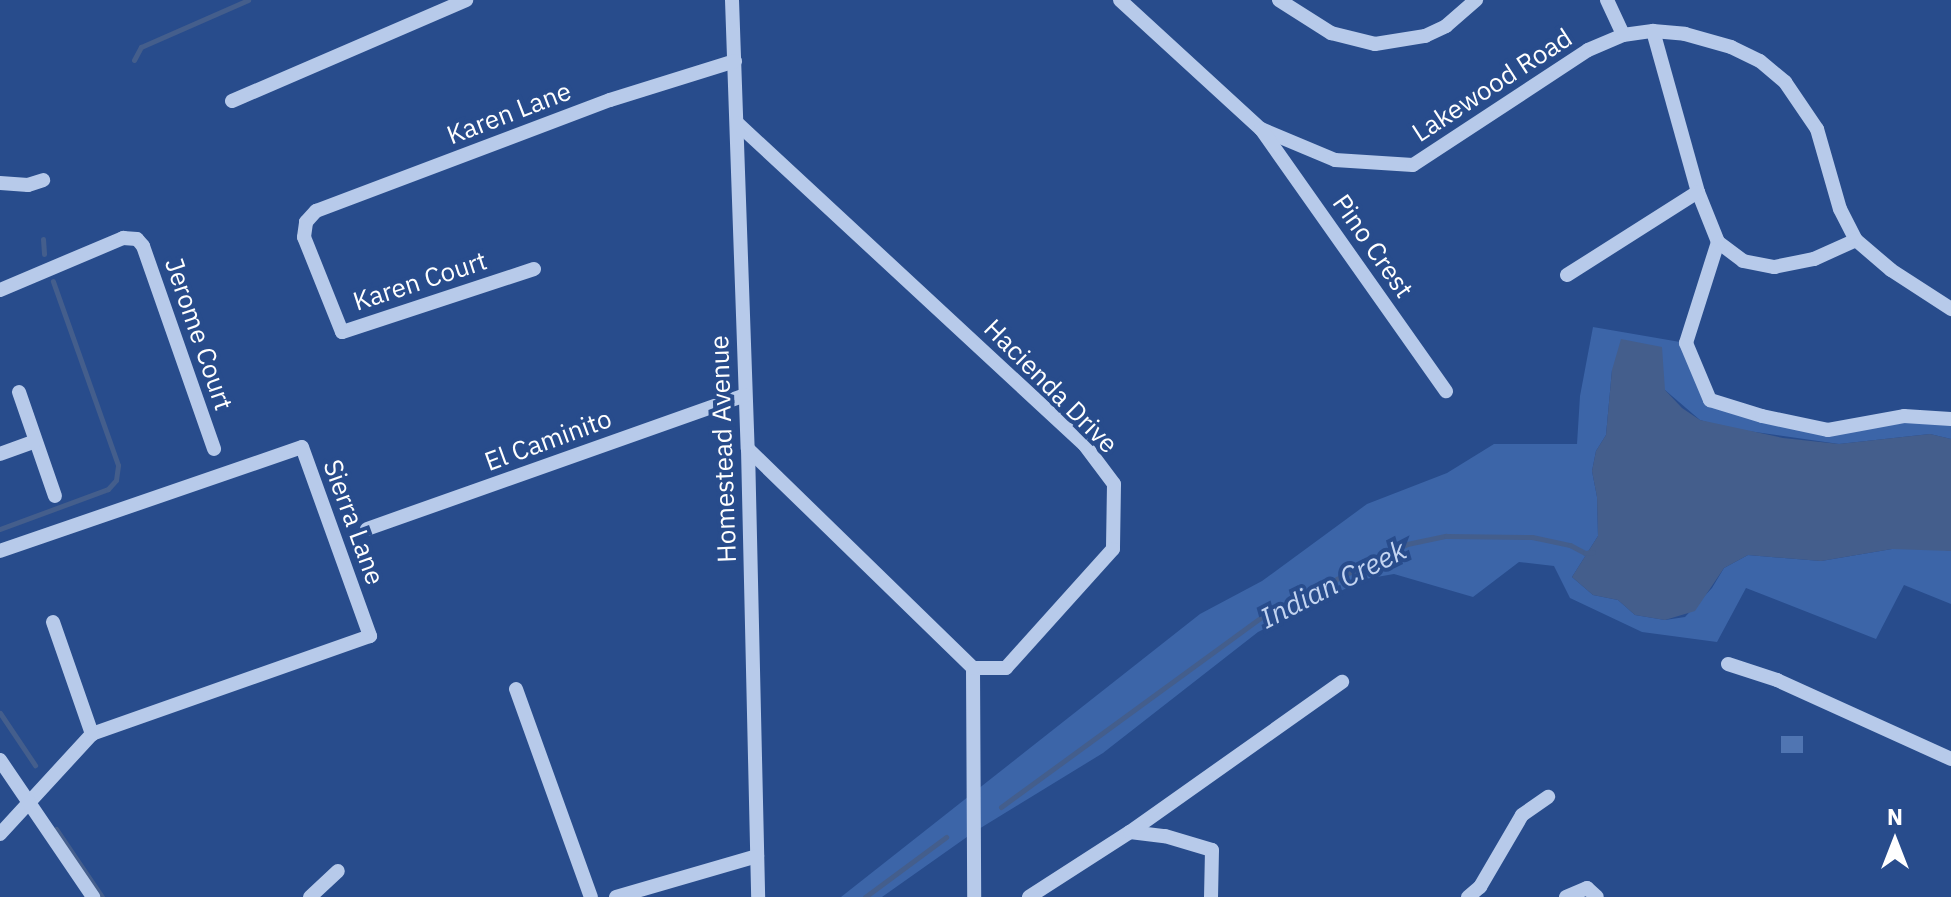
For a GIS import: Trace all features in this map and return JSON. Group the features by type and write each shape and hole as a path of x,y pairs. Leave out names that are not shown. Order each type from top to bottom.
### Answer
{"street":[{"path":"232,101 466,0"},
{"name":"Homestead Avenue","path":"732,0 748,449 758,897"},
{"name":"Lakewood Road","path":"1120,0 1261,129 1335,160 1413,165 1588,50 1623,35 1653,31 1685,34 1731,47 1760,61 1785,82 1817,129 1840,209 1856,240 1891,270 1951,309"},
{"path":"1279,0 1331,33 1375,44 1401,43 1425,36 1446,26 1476,0"},
{"path":"1607,0 1623,35"},
{"path":"1653,31 1698,192 1718,242 1743,261 1774,267 1814,259 1856,240"},
{"name":"Karen Lane","path":"306,222 316,211 610,100 735,61"},
{"name":"Hacienda Drive","path":"737,123 1084,444 1114,484 1113,549 1006,668 973,668"},
{"name":"Pino Crest","path":"1261,129 1446,391"},
{"path":"0,183 28,185 43,180"},
{"path":"1567,275 1698,192"},
{"name":"Karen Court","path":"306,222 304,237 342,332 534,269"},
{"name":"Jerome Court","path":"0,290 123,238 137,239 143,246 214,449"},
{"path":"1718,242 1686,343 1710,400 1762,416 1828,430 1904,416 1951,419"},
{"path":"19,392 55,496"},
{"name":"El Caminito","path":"367,529 745,395"},
{"path":"0,454 35,441"},
{"name":"Sierra Lane","path":"0,551 302,447 370,636 92,734 0,834"},
{"path":"748,449 973,668 974,897"},
{"path":"53,622 92,734"},
{"path":"1728,664 1777,680 1951,759"},
{"path":"1029,897 1130,832 1342,682"},
{"path":"516,689 591,897"},
{"path":"0,760 93,897"},
{"path":"1468,897 1480,887 1522,815 1548,797"},
{"path":"1130,832 1165,836 1212,850 1211,897"},
{"path":"616,897 757,856"},
{"path":"310,897 338,871"},
{"path":"1566,897 1587,888 1597,897"}],"shaded area":[{"path":"1593,327 1686,343 1710,400 1762,416 1857,427 1951,419 1951,439 1930,434 1839,444 1727,428 1700,420 1665,390 1612,370 1606,435 1596,451 1592,471 1597,497 1598,536 1572,577 1593,595 1618,600 1635,615 1665,620 1685,617 1712,588 1724,568 1748,555 1821,561 1892,549 1939,549 1951,551 1951,604 1904,585 1876,639 1746,588 1717,642 1642,632 1570,598 1554,566 1519,562 1473,597 1394,574 1365,579 1258,632 1103,753 974,832 882,897 841,897 1200,614 1262,581 1367,504 1447,473 1494,444 1577,444 1580,396"},
{"path":"1621,339 1662,347 1665,390 1682,408 1700,420 1783,438 1839,444 1930,434 1951,439 1951,551 1892,549 1821,561 1748,555 1724,568 1695,611 1665,620 1635,615 1618,600 1593,595 1572,577 1598,536 1597,497 1592,471 1596,451 1606,435 1612,370"}],"building":[{"path":"1781,736 1803,736 1803,753 1781,753"}],"waterway":[{"path":"134,60 141,47 248,0"},
{"path":"43,239 44,254"},
{"path":"0,529 108,489 116,480 118,465 53,281"},
{"name":"Indian Creek","path":"1001,807 1266,614 1407,544 1446,536 1532,537 1570,545 1585,553 1593,552"},
{"name":"Indian Creek","path":"0,713 35,765"},
{"name":"Indian Creek","path":"56,829 102,897"},
{"name":"Indian Creek","path":"865,897 946,837"}]}
